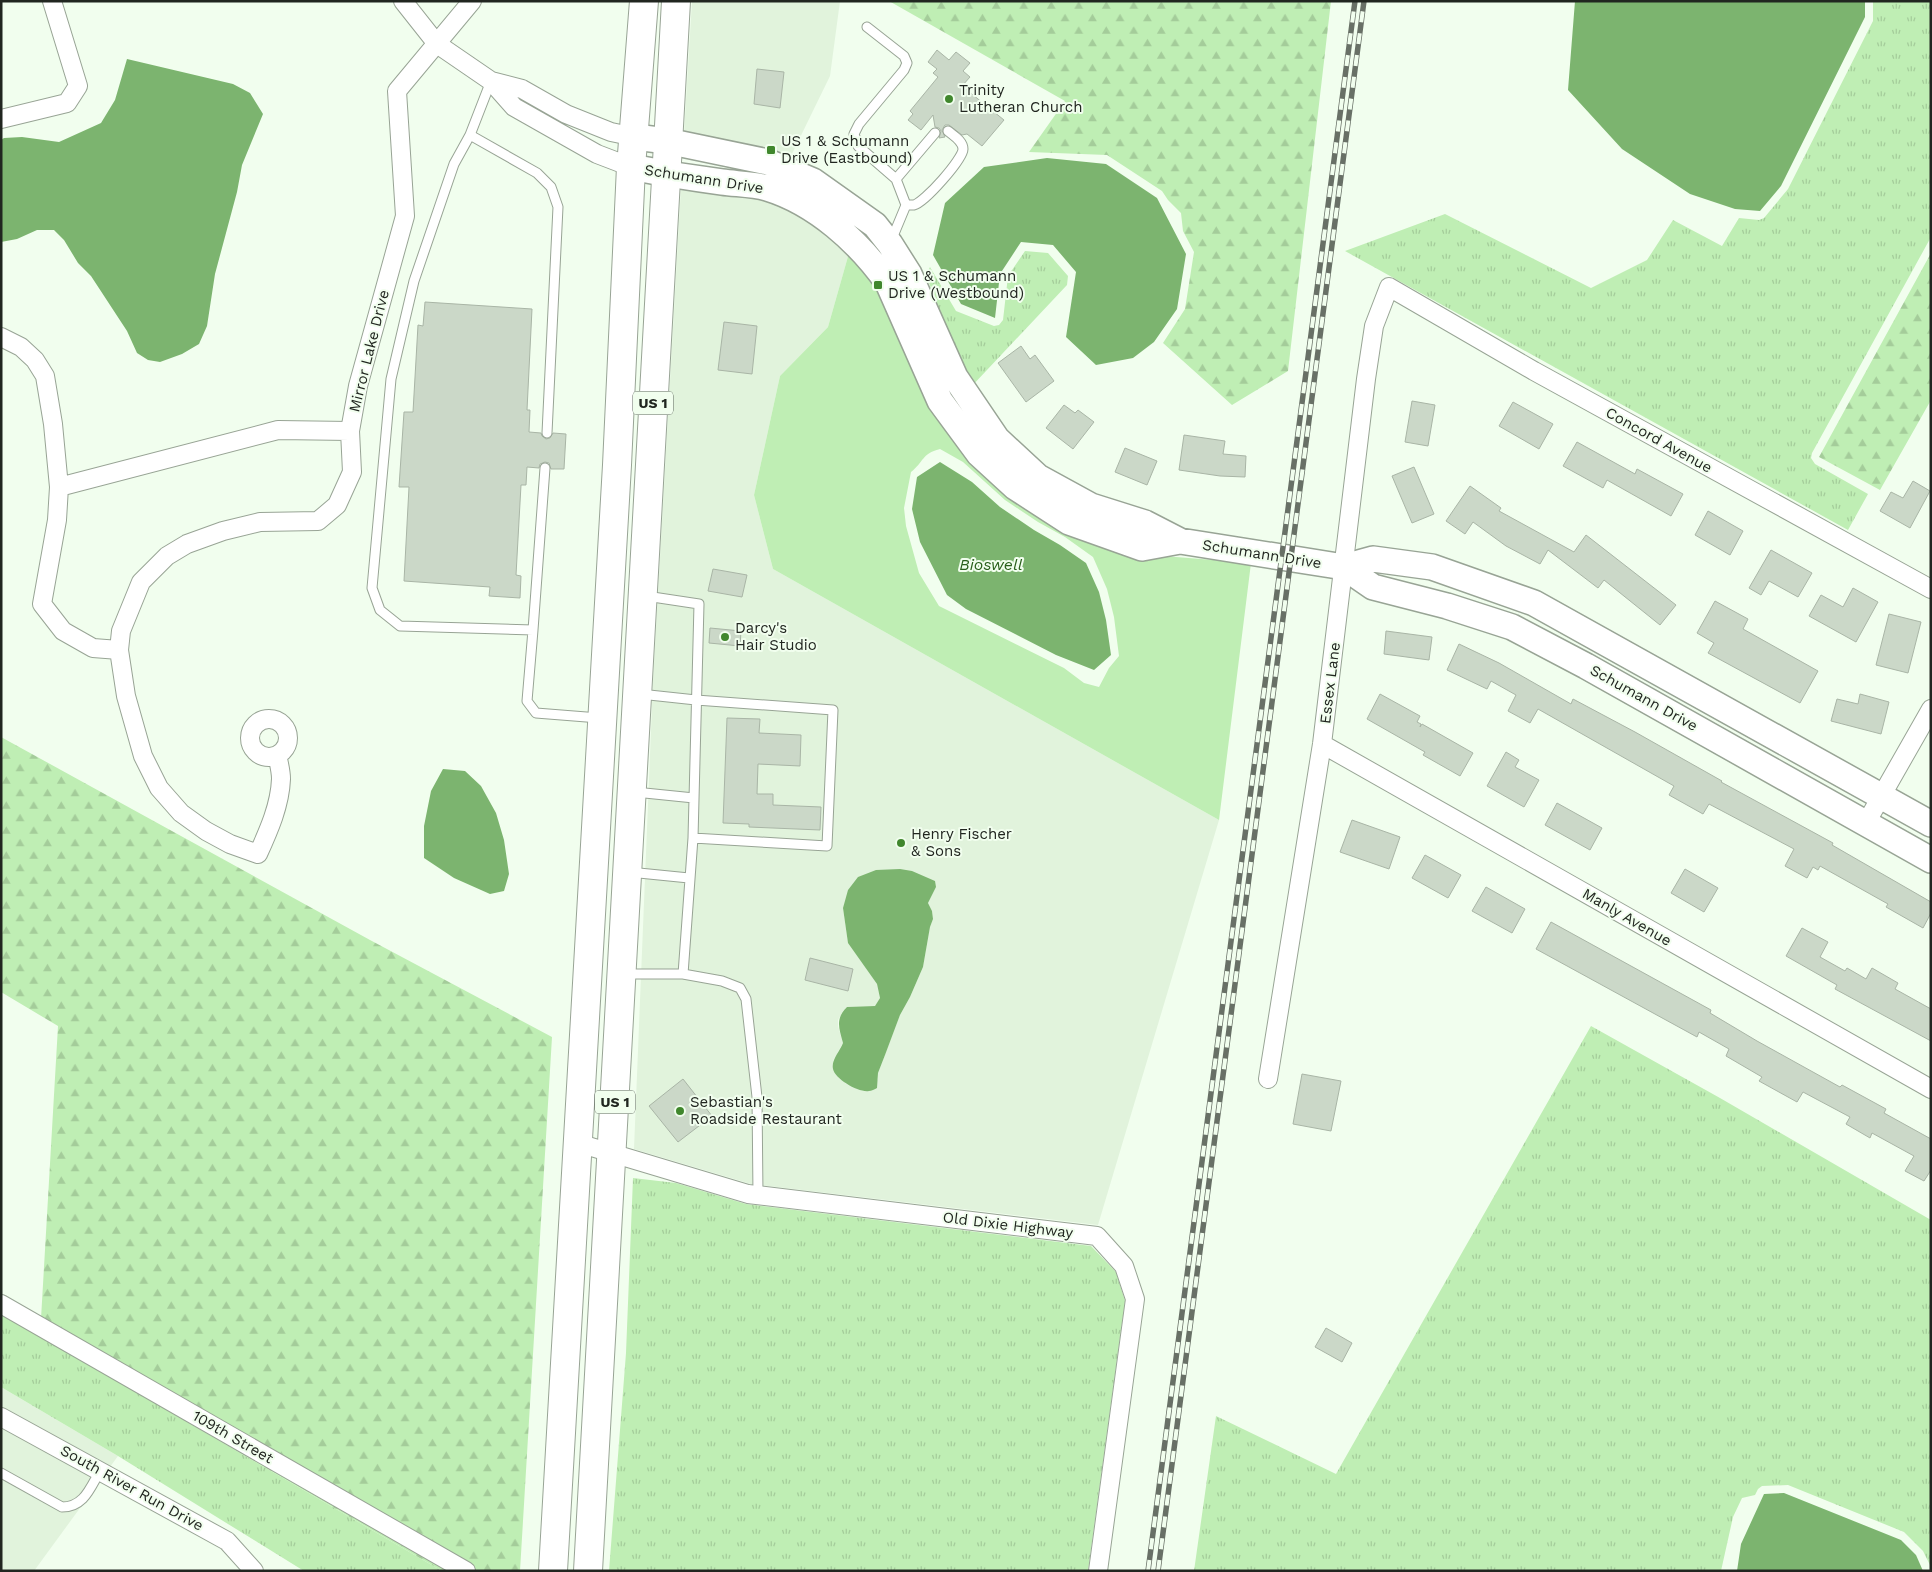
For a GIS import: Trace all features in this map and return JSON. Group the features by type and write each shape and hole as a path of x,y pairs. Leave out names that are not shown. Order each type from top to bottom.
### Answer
{"main road":[{"name":"US 1","path":"553,1571 617,465 631,167 635,137 644,1"},
{"name":"US 1","path":"588,1571 613,1153 676,1"}],"street":[{"path":"1,119 67,103 78,86 52,1"},
{"path":"403,1 437,44 491,81 514,107 597,154 631,167"},
{"name":"Mirror Lake Drive","path":"278,755 281,778 278,801 268,833 258,854 230,844 181,814 159,788 143,756 126,696 119,650 121,631 141,582 167,556 187,544 223,531 260,522 318,521 337,505 352,472 350,431 358,386 405,216 397,91 472,1"},
{"path":"491,81 522,89 566,114 611,132 635,137"},
{"name":"Schumann Drive","path":"635,137 667,141 768,162 813,181 875,224 884,256 888,283 940,401 979,454 1015,487 1069,522 1142,548 1180,541 1344,567 1373,586 1447,606 1520,632 1691,725 1931,860"},
{"name":"Schumann Drive","path":"631,167 666,174 766,188 808,205 853,242 884,256"},
{"name":"Essex Lane","path":"1268,1079 1322,744 1371,344 1374,326 1389,287"},
{"name":"Concord Avenue","path":"1389,287 1543,376 1931,590"},
{"path":"1,337 21,347 35,360 45,376 53,424 59,487 57,520 42,604 63,631 94,648 119,650"},
{"path":"59,487 278,430 350,431"},
{"name":"Schumann Drive","path":"1344,567 1373,559 1432,567 1534,603 1931,824"},
{"path":"1520,632 1534,603"},
{"path":"1691,725 1704,698"},
{"path":"1866,823 1931,709"},
{"name":"Manly Avenue","path":"1322,744 1931,1090"},
{"name":"Old Dixie Highway","path":"578,1143 748,1194 1097,1236 1124,1266 1135,1299 1098,1571"},
{"name":"109th Street","path":"1,1304 466,1571"},
{"name":"South River Run Drive","path":"1,1417 227,1541 254,1571"}],"lane":[{"path":"867,27 904,56 907,62 904,70 859,124 854,134 858,146 896,179 906,205 884,256"},
{"path":"491,81 470,135 454,164 414,281 391,379 372,588 380,610 400,626 533,630"},
{"path":"906,205 915,205 926,196 960,158 963,149 961,142 948,131"},
{"path":"896,179 935,133"},
{"path":"470,135 537,173 551,187 558,207 548,433"},
{"path":"545,468 528,701 536,713 601,718"},
{"path":"643,596 699,604 693,838 683,974"},
{"path":"638,694 833,710 827,846 693,838"},
{"path":"632,792 694,798"},
{"path":"628,872 689,878"},
{"path":"622,974 683,974 722,981 740,988 746,999 757,1097 758,1195"},
{"path":"1,1473 62,1507 72,1507 82,1501 100,1471"}],"shaded area":[{"path":"692,1 840,1 830,76 790,158 684,134"},
{"path":"681,187 763,198 802,214 849,253 828,327 780,376 754,495 773,569 1219,820 1098,1225 751,1184 634,1149 653,681","holes":["936,887 928,903 933,919 923,967 900,1015 878,1073 878,1080 833,1061 843,1043 838,1026 838,1020 843,1011 847,1007 875,1006 880,998 877,984 848,942 843,908"]},
{"path":"1,1387 118,1456 34,1571 1,1571"}],"green space":[{"path":"889,1 1331,1 1288,371 1232,405 1163,343 1185,309 1194,252 1183,231 1181,213 1162,191 1107,155 1029,152 1065,101"},
{"path":"1873,1 1931,1 1931,237 1812,453 1811,458 1815,464 1868,494 1848,530 1345,251 1445,214 1591,288 1647,260 1673,220 1722,246 1739,218 1759,220 1764,218 1788,189 1873,21"},
{"path":"1025,251 1048,253 1068,276 1067,285 971,387 963,372 926,275 930,267 956,311 994,326 999,325 1003,320 1008,276"},
{"path":"849,253 880,289 943,422 1126,553 1251,563 1219,820 773,569 754,495 780,376 828,327","holes":["940,449 963,462 1005,500 1065,537 1093,557 1107,589 1114,617 1119,656 1109,668 1099,687 1084,683 1064,668 939,606 919,573 906,526 904,508 911,472 929,453"]},
{"path":"1931,253 1931,400 1880,490 1819,457"},
{"path":"1,737 370,940 552,1037 520,1571 442,1571 40,1336 58,1026 1,992"},
{"path":"1591,1026 1931,1220 1931,1567 1923,1551 1904,1532 1788,1485 1762,1486 1755,1495 1742,1498 1733,1517 1721,1571 1194,1571 1216,1416 1336,1474"},
{"path":"633,1178 676,1183 746,1204 1091,1246 1116,1272 1125,1301 1088,1571 609,1571 626,1353"},
{"path":"1,1315 442,1571 304,1571 118,1456 1,1387"}],"water":[{"path":"1575,1 1865,1 1865,17 1781,186 1760,211 1735,209 1690,194 1622,149 1568,90"},
{"path":"127,59 233,84 250,93 263,114 242,165 237,192 215,274 207,326 199,344 182,354 160,362 148,360 137,353 127,331 91,276 78,263 64,240 54,230 37,230 17,239 1,242 1,140 4,138 22,137 59,142 101,123 115,100"},
{"path":"1047,158 1106,164 1157,198 1186,254 1177,309 1154,342 1133,358 1096,365 1066,337 1076,272 1053,245 1021,242 1000,274 995,318 961,304 933,255 945,203 984,167"},
{"name":"Bioswell","path":"940,462 972,482 1000,507 1086,563 1099,592 1106,620 1111,655 1094,670 1056,655 966,609 947,595 920,542 912,509 917,477"},
{"path":"443,769 465,771 481,786 496,813 504,840 509,874 504,891 490,894 454,878 424,858 424,826 431,791"},
{"path":"900,869 912,871 935,881 936,887 928,903 933,919 923,967 900,1015 878,1073 877,1088 871,1091 859,1090 838,1077 833,1069 834,1059 843,1043 839,1020 847,1007 875,1006 880,998 877,984 848,943 843,908 848,890 858,877 876,870"},
{"path":"1784,1493 1901,1540 1916,1555 1923,1571 1737,1571 1741,1544 1764,1494"}],"building":[{"name":"Trinity Lutheran Church","path":"937,50 949,60 956,52 970,63 963,71 970,77 962,86 1004,120 982,146 967,134 962,135 949,125 945,125 942,130 945,137 939,138 941,131 935,127 933,115 921,130 908,120 913,114 910,111 938,77 933,73 937,69 928,62"},
{"path":"757,69 784,72 780,108 754,104"},
{"path":"425,302 532,309 527,410 530,410 529,432 541,433 546,439 550,438 553,433 566,434 564,469 551,469 549,463 545,462 540,464 539,468 527,467 526,485 521,485 516,575 521,576 520,598 489,596 490,587 404,581 409,487 399,487 404,412 413,412 418,325 423,326"},
{"path":"724,322 757,326 752,374 718,370"},
{"path":"1021,346 1030,359 1035,355 1054,381 1026,402 998,363"},
{"path":"1412,401 1435,405 1428,446 1405,442"},
{"path":"1513,402 1553,424 1539,449 1499,426"},
{"path":"1064,405 1075,413 1078,410 1094,422 1073,449 1046,428"},
{"path":"1184,435 1225,441 1223,454 1246,456 1245,477 1220,476 1179,470"},
{"path":"1577,442 1635,474 1637,469 1683,494 1671,516 1607,480 1603,488 1563,466"},
{"path":"1125,448 1157,461 1147,485 1115,472"},
{"path":"1414,467 1434,514 1412,523 1392,476"},
{"path":"1913,481 1930,491 1910,528 1880,511 1891,492 1903,498"},
{"path":"1470,486 1501,508 1499,511 1574,552 1586,535 1676,605 1660,625 1604,580 1598,588 1548,550 1540,564 1506,546 1473,522 1465,534 1446,521"},
{"path":"1708,511 1743,531 1730,555 1695,535"},
{"path":"1771,550 1812,573 1798,597 1769,581 1761,595 1749,588"},
{"path":"713,569 747,575 742,597 708,591"},
{"path":"1853,588 1878,602 1856,642 1809,616 1821,595 1843,607"},
{"path":"1715,601 1748,619 1743,629 1818,671 1800,703 1708,653 1714,643 1697,633"},
{"path":"1889,614 1921,622 1908,673 1876,665"},
{"name":"Darcy's Hair Studio","path":"710,628 741,631 740,646 709,643"},
{"path":"1386,631 1432,637 1429,660 1384,654"},
{"path":"1459,644 1499,663 1571,704 1573,699 1635,732 1721,782 1833,843 1832,845 1931,902 1931,913 1923,928 1886,907 1888,904 1820,866 1818,870 1813,867 1807,878 1785,866 1794,849 1709,804 1703,814 1669,795 1674,786 1538,709 1530,723 1508,711 1516,695 1491,681 1487,689 1447,670"},
{"path":"1380,694 1420,716 1417,722 1421,724 1420,727 1422,724 1473,753 1460,776 1423,755 1425,752 1367,719"},
{"path":"1860,694 1889,702 1881,734 1831,721 1837,699 1858,704"},
{"path":"727,718 760,719 759,733 801,735 800,766 758,764 757,794 773,794 773,805 821,807 820,830 749,827 749,824 723,823"},
{"path":"1506,752 1519,760 1515,767 1539,780 1524,807 1487,786"},
{"path":"1557,803 1602,828 1590,850 1545,825"},
{"path":"1352,820 1400,837 1389,869 1340,852"},
{"path":"1425,855 1461,875 1448,898 1412,878"},
{"path":"1685,869 1718,888 1704,912 1671,893"},
{"path":"1486,887 1525,909 1512,933 1472,911"},
{"path":"1551,922 1711,1010 1710,1013 1757,1041 1840,1087 1842,1085 1886,1109 1884,1113 1931,1139 1931,1170 1924,1181 1905,1171 1914,1156 1872,1133 1870,1138 1846,1124 1850,1117 1803,1092 1797,1102 1759,1081 1762,1077 1726,1056 1729,1049 1699,1032 1697,1037 1536,949"},
{"path":"1802,928 1828,942 1820,957 1845,971 1847,968 1866,979 1872,968 1898,983 1895,989 1931,1009 1931,1041 1835,989 1837,985 1786,956"},
{"path":"810,958 853,969 848,991 805,980"},
{"path":"1302,1074 1341,1081 1331,1131 1293,1124"},
{"name":"Sebastian's Roadside Restaurant","path":"683,1079 712,1116 678,1142 649,1106"},
{"path":"1326,1328 1352,1343 1342,1362 1315,1347"}],"railway":[{"path":"1148,1571 1355,1"},
{"path":"1158,1571 1364,1"}],"place":[{"name":"Trinity Lutheran Church","path":"949,99"},
{"name":"US 1 & Schumann Drive (Eastbound)","path":"771,150"},
{"name":"US 1 & Schumann Drive (Westbound)","path":"878,285"},
{"name":"Darcy's Hair Studio","path":"725,637"},
{"name":"Henry Fischer & Sons","path":"901,843"},
{"name":"Sebastian's Roadside Restaurant","path":"680,1111"}]}
